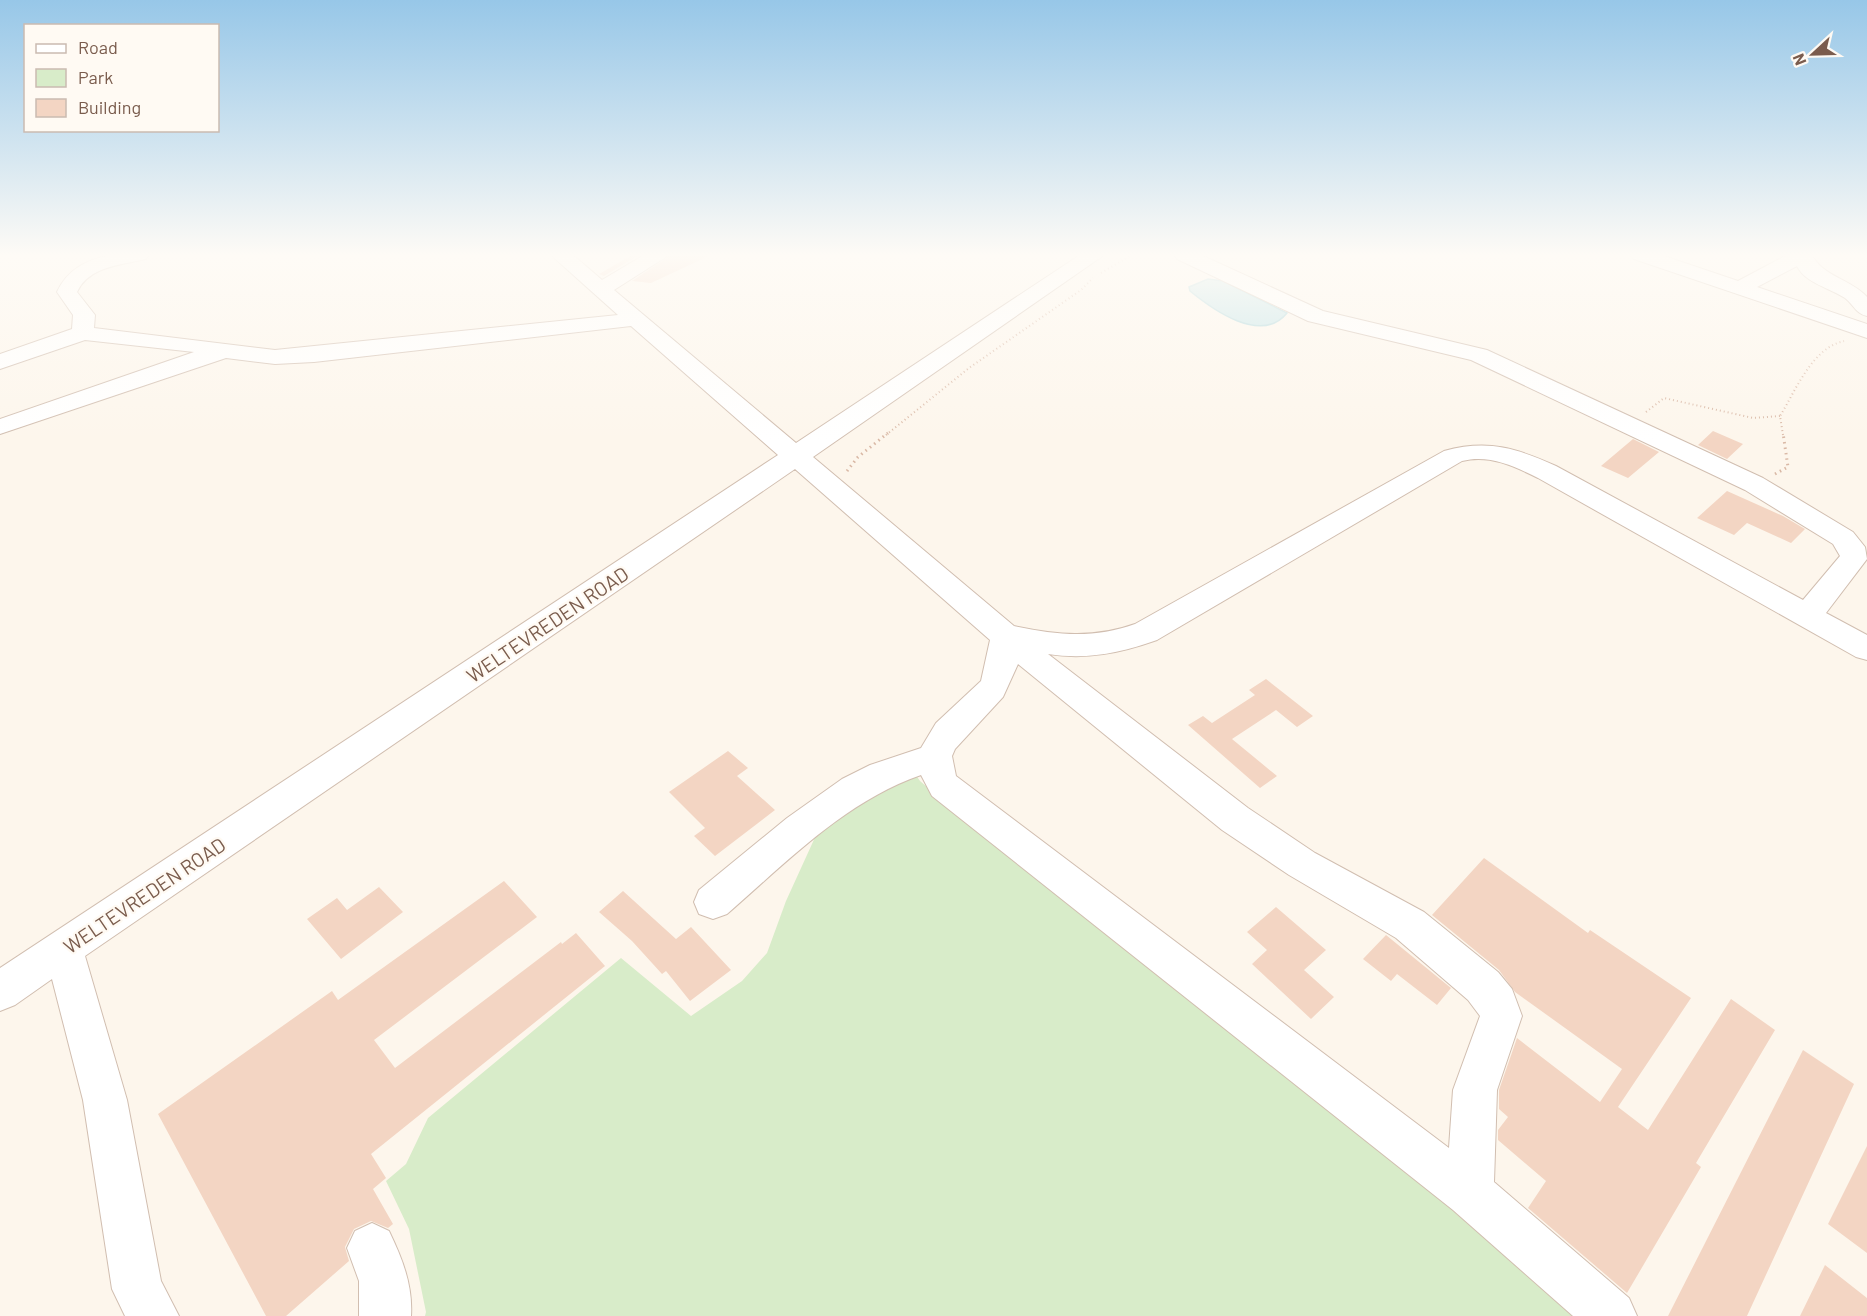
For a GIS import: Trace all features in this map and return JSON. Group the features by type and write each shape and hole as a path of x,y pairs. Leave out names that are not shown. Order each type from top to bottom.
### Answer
{"street":[{"path":"83,333 84,316"},
{"path":"635,316 846,501 1069,690 1235,819 1302,864 1410,925 1467,972 1497,1003 1501,1016 1474,1094 1470,1193"},
{"name":"WELTEVREDEN ROAD","path":"0,991 1003,316"},
{"path":"1318,316 1479,355 1754,484 1843,538 1851,547 1854,556 1852,561 1808,615"},
{"path":"1838,316 1866,325"},
{"path":"0,362 83,333 179,343 275,357 314,355 638,319"},
{"path":"0,427 207,355 245,354"},
{"path":"1006,635 1046,644 1089,648 1117,644 1146,632 1439,466 1514,472 1563,481 1867,649"},
{"path":"1006,635 1003,665 992,690 941,741 932,758 936,774 958,799 1470,1193 1611,1316"},
{"path":"713,902 824,811 857,788 903,767 932,758"},
{"path":"58,952 69,964 105,1100 143,1307"},
{"path":"372,1248 381,1269 388,1299 385,1316"}],"path":[{"path":"846,501 849,486 847,470 858,457 969,368 1043,316"},
{"path":"1754,484 1788,467 1780,416 1818,356 1831,344 1843,343 1850,332 1866,325"},
{"path":"1628,426 1664,398 1753,418 1780,416"}],"green space":[{"path":"913,771 920,781 935,794 1585,1316 425,1316 409,1229 386,1181 406,1164 428,1118 621,958 691,1016 742,981 767,953 786,901 822,822"}],"water":[{"path":"1228,316 1283,316 1276,322 1264,326 1237,321"}],"building":[{"path":"1713,431 1743,444 1727,459 1698,445"},
{"path":"1633,439 1659,452 1628,478 1601,466"},
{"path":"1727,491 1783,516 1805,529 1791,543 1747,523 1734,535 1697,518"},
{"path":"1266,679 1313,716 1297,727 1276,710 1232,739 1277,776 1260,788 1188,725 1203,716 1212,723 1255,695 1249,690"},
{"path":"728,751 748,768 737,776 775,810 715,856 694,836 705,828 669,792"},
{"path":"1484,858 1588,933 1590,930 1691,998 1618,1107 1648,1130 1731,999 1775,1030 1696,1163 1701,1167 1627,1293 1528,1208 1546,1181 1498,1140 1498,1130 1508,1117 1499,1109 1499,1090 1517,1038 1600,1102 1622,1069 1515,992 1499,970 1432,915"},
{"path":"504,881 537,917 374,1040 395,1068 576,933 605,966 371,1154 386,1178 373,1189 393,1224 388,1228 371,1221 354,1229 345,1247 349,1261 286,1316 266,1316 158,1114 332,991 338,1000"},
{"path":"379,887 403,912 341,959 307,919 337,898 347,910"},
{"path":"623,891 676,939 691,927 731,970 690,1001 666,971 662,974 632,941 599,912"},
{"path":"1276,907 1326,950 1304,970 1334,997 1311,1019 1252,964 1267,950 1247,932"},
{"path":"1386,935 1451,988 1437,1005 1397,974 1391,981 1363,959"},
{"path":"1803,1050 1854,1084 1747,1316 1668,1316"},
{"path":"1867,1146 1867,1253 1828,1224"},
{"path":"1825,1265 1867,1298 1867,1316 1800,1316"}]}
